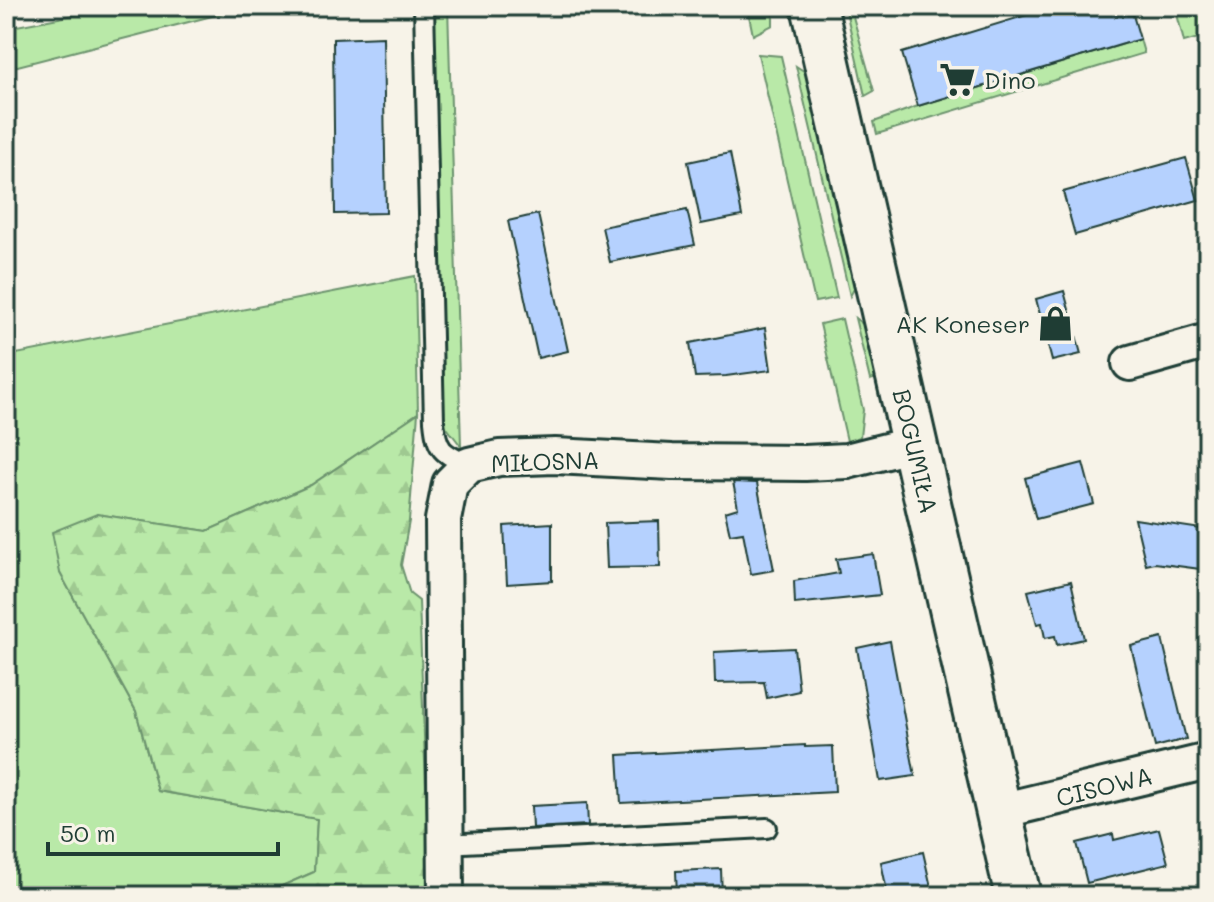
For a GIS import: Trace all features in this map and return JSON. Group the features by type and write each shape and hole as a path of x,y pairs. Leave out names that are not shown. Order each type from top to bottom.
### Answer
{"street":[{"name":"BOGUMIŁA","path":"814,6 1018,896"},
{"path":"1130,363 1208,341"},
{"name":"MIŁOSNA","path":"446,896 443,520 450,484 469,465 499,458 555,456 672,462 847,461 914,444"},
{"name":"CISOWA","path":"1000,811 1208,761"}],"lane":[{"path":"424,6 436,443 445,454 469,465"},
{"path":"444,844 767,828"}],"green space":[{"path":"121,6 251,6 6,69 6,28"},
{"path":"432,6 448,6 461,446 441,420"},
{"path":"747,6 773,6 773,25 753,35"},
{"path":"845,6 850,6 874,91 865,96"},
{"path":"1175,6 1208,6 1206,36 1184,42"},
{"path":"1140,39 1144,53 877,134 874,122 918,106"},
{"path":"758,54 781,56 837,298 815,302"},
{"path":"796,66 810,75 858,282 850,296"},
{"path":"415,276 418,413 311,485 207,531 97,514 60,573 136,711 158,791 317,819 314,872 259,896 6,896 6,356"},
{"path":"855,318 869,329 880,377 870,380"},
{"path":"842,319 863,410 860,437 847,441 820,324"},
{"path":"418,413 409,521 401,565 410,594 419,601 430,896 259,896 314,872 317,819 158,791 136,711 60,573 52,532 97,514 207,531 311,485"}],"building":[{"name":"Dino","path":"1040,11 1133,15 1140,39 918,106 902,53"},
{"path":"383,37 386,213 335,214 333,39"},
{"path":"730,153 742,216 701,224 688,162"},
{"path":"1186,158 1198,200 1075,235 1063,192"},
{"path":"687,210 695,245 610,262 602,227"},
{"path":"538,214 568,351 538,358 508,221"},
{"path":"1064,291 1081,354 1052,361 1036,299"},
{"path":"765,328 771,370 695,377 690,343"},
{"path":"1083,463 1094,504 1036,519 1025,478"},
{"path":"733,482 757,483 774,570 751,574 743,532 730,534 725,512 738,508"},
{"path":"1135,519 1208,530 1208,570 1155,563 1146,565"},
{"path":"659,521 660,567 607,568 605,523"},
{"path":"552,523 552,581 507,584 504,526"},
{"path":"873,554 880,595 795,604 794,581 839,573 836,559"},
{"path":"1071,581 1084,639 1057,645 1055,636 1045,638 1042,623 1037,624 1028,591"},
{"path":"1162,638 1186,739 1155,747 1131,646"},
{"path":"890,641 915,776 880,781 857,648"},
{"path":"794,648 799,691 767,698 764,682 715,683 714,652"},
{"path":"833,746 835,792 621,803 618,755"},
{"path":"587,803 588,825 532,828 531,806"},
{"path":"1159,829 1168,863 1087,883 1077,843 1113,834 1114,840"},
{"path":"923,852 933,896 888,896 881,862"},
{"path":"721,869 722,896 677,896 676,871"}],"place":[{"name":"Dino","path":"958,79"},
{"name":"AK Koneser","path":"1056,323"}]}
